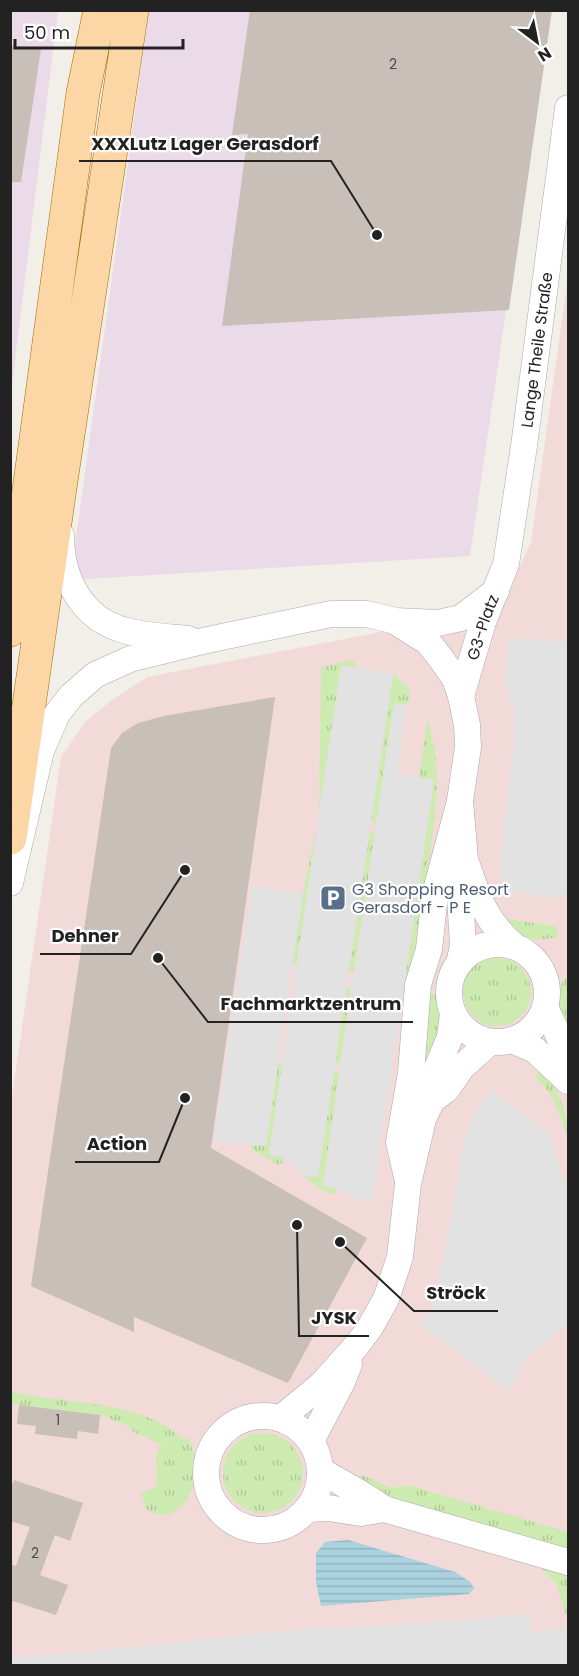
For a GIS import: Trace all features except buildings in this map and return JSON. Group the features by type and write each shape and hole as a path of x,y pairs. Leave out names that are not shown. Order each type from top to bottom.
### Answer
{"main road":[{"path":"10,630 83,93 100,10"},
{"path":"10,838 132,10"}],"street":[{"name":"Lange Theile Straße","path":"496,591 506,564 524,446 568,108"},
{"path":"61,481 61,542 65,571 82,604 111,627 203,641"},
{"name":"G3-Platz","path":"396,621 438,622 461,618 496,591"},
{"name":"G3-Platz","path":"461,696 483,622 496,591"},
{"path":"10,882 41,751 57,714 71,696 95,675 130,659 331,614 367,614 396,621"},
{"name":"G3-Platz","path":"396,621 428,642 455,679 467,725 468,747 460,801 465,859 460,897 463,945 460,960 448,986 448,1000 453,1014 450,1037 433,1078 432,1100"},
{"path":"408,1184 399,1142 411,1072 418,986 429,949 435,894 460,801"},
{"name":"G3-Platz","path":"465,859 475,889 488,917 499,933 534,959 541,969 547,989 545,1007 568,1056"},
{"path":"460,960 480,947 495,943 514,946"},
{"path":"281,1418 321,1384 357,1345 386,1299 400,1257 408,1184 423,1119 432,1100 447,1089 462,1067 501,1041 528,1032 538,1022 545,1007"},
{"path":"453,1014 469,1034 535,1050 568,1081"},
{"path":"311,1441 342,1382 357,1345"},
{"path":"261,1415 281,1418 297,1427 311,1441 318,1456 320,1470 318,1489 308,1509 288,1524 268,1530 251,1529 237,1525 225,1517 216,1506 207,1488 206,1464 210,1449 221,1433 238,1421 261,1415"},
{"path":"320,1470 368,1497 384,1509 568,1563"},
{"path":"308,1509 361,1513 384,1509"}],"shaded area":[{"path":"11,11 58,11 11,393"},
{"path":"149,11 561,11 550,12 470,556 70,580"},
{"path":"568,277 568,1665 11,1666 10,1111 61,757 85,722 112,700 147,677 500,609 531,542"},
{"path":"508,638 568,642 568,891 560,898 507,891 499,872 514,744 514,713 505,682"},
{"name":"G3 Shopping Resort Gerasdorf - P E","path":"341,665 393,674 318,1177 304,1176 284,1158 269,1155"},
{"name":"G3 Shopping Resort Gerasdorf - P E","path":"394,703 406,705 397,775 434,780 372,1201 358,1199 337,1189 323,1186"},
{"name":"G3 Shopping Resort Gerasdorf - P E","path":"252,886 303,893 266,1146 214,1141"},
{"path":"491,1090 549,1133 568,1194 568,1324 525,1359 518,1376 507,1390 420,1324 432,1306 455,1203 463,1144 473,1116"},
{"path":"530,1614 530,1632 568,1628 568,1665 11,1665 11,1658 294,1630 425,1623"}],"green space":[{"path":"353,660 356,667 341,666 319,813 321,668"},
{"path":"393,674 410,689 408,705 394,703 376,823 371,822"},
{"path":"427,722 429,722 435,752 437,780 435,819 411,980 405,980 434,780 419,778"},
{"path":"317,824 297,964 292,964 303,893"},
{"path":"370,831 375,832 354,972 349,972"},
{"path":"502,918 554,926 557,928 558,936 540,940 527,938"},
{"path":"497,958 510,961 521,968 528,979 531,992 528,1005 521,1016 510,1023 497,1026 484,1023 473,1016 466,1005 463,992 466,979 473,968 484,961"},
{"path":"568,976 568,1035 559,1012 557,997 558,990"},
{"path":"346,988 351,989 340,1064 335,1063"},
{"path":"424,993 439,995 445,1022 417,1097"},
{"path":"278,1064 282,1064 269,1154 284,1158 279,1165 251,1149 251,1145 266,1146"},
{"path":"541,1069 561,1101 568,1127 568,1137 555,1104 535,1076"},
{"path":"334,1072 339,1072 323,1185 337,1189 335,1193 329,1194 304,1176 318,1177"},
{"path":"10,1392 122,1409 160,1423 184,1440 188,1437 196,1468 194,1484 187,1499 176,1511 169,1514 157,1514 146,1509 141,1493 157,1486 156,1456 161,1444 133,1432 128,1426 100,1415 11,1404"},
{"path":"263,1433 278,1436 291,1445 300,1458 303,1473 300,1488 291,1501 278,1510 263,1513 248,1510 235,1501 226,1488 223,1473 226,1458 235,1445 248,1436"},
{"path":"362,1475 392,1488 408,1485 568,1532 568,1550 400,1500 356,1482"},
{"path":"541,1568 568,1576 568,1614 565,1613 557,1585"}],"water":[{"path":"348,1540 455,1572 470,1582 474,1588 469,1594 321,1606 316,1582 316,1553 325,1542"}],"place":[{"name":"XXXLutz Lager Gerasdorf","path":"377,235"},
{"name":"Dehner","path":"185,870"},
{"name":"G3 Shopping Resort Gerasdorf - P E","path":"333,898"},
{"name":"Fachmarktzentrum","path":"158,958"},
{"name":"Action","path":"185,1098"},
{"name":"JYSK","path":"297,1225"},
{"name":"Ströck","path":"340,1242"}]}
